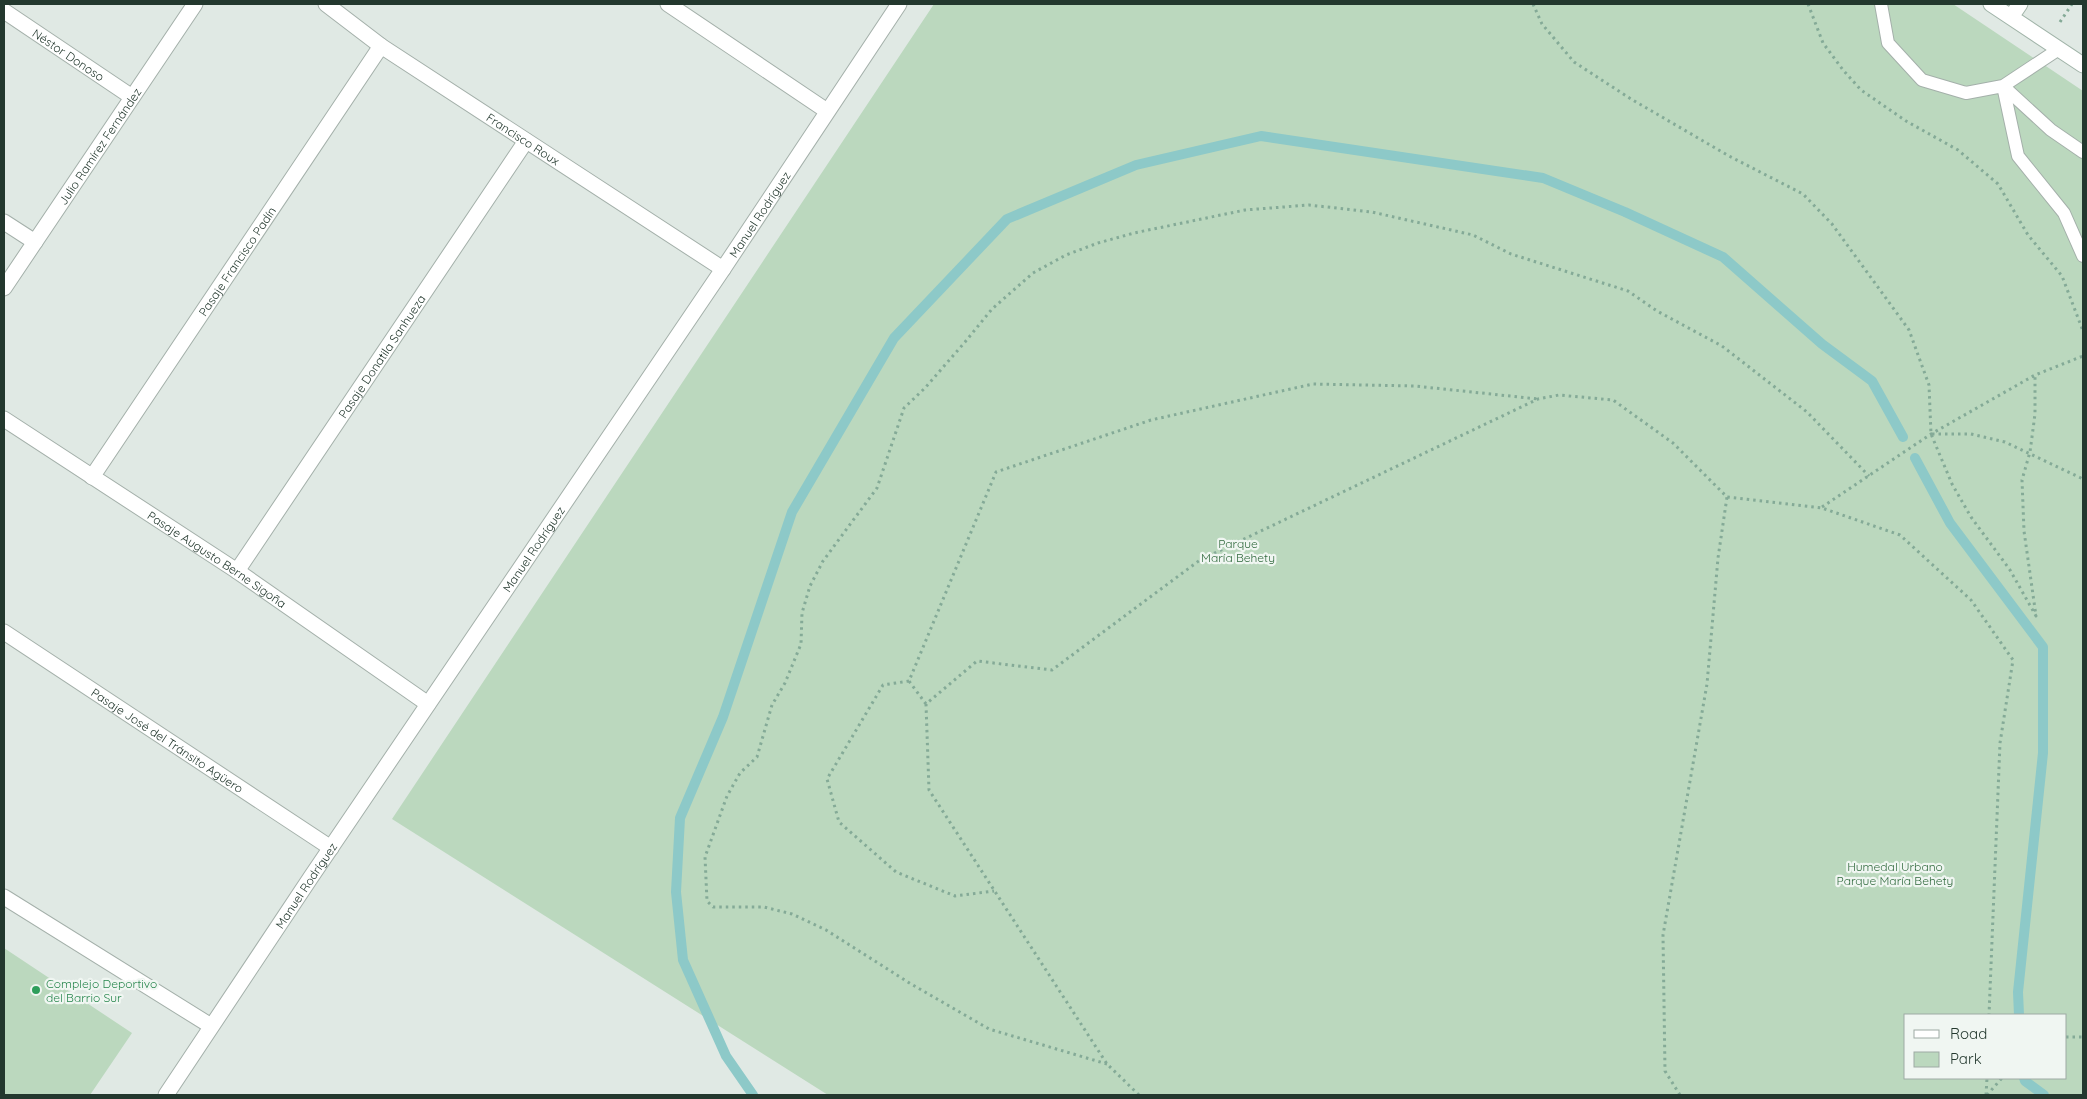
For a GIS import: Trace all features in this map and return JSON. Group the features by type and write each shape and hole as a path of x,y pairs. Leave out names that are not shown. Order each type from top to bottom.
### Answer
{"street":[{"name":"Julio Ramírez Fernández","path":"4,288 195,4"},
{"path":"668,4 827,111"},
{"name":"Manuel Rodríguez","path":"166,1095 330,848 723,269 899,4"},
{"path":"1991,4 2083,65"},
{"path":"2011,18 2020,4"},
{"name":"Francisco Roux","path":"330,5 381,46 723,269"},
{"name":"Néstor Donoso","path":"4,11 132,97"},
{"name":"Pasaje Francisco Padín","path":"92,477 381,46"},
{"name":"Pasaje Donatila Sanhueza","path":"237,571 526,141"},
{"path":"4,222 35,242"},
{"name":"Pasaje Augusto Berne Sigoña","path":"4,419 237,571 428,704"},
{"name":"Pasaje José del Tránsito Agüero","path":"4,632 330,848"},
{"path":"4,897 211,1026"}],"lane":[{"path":"1881,4 1888,43 1922,80 1966,93 2004,86 2059,49"},
{"path":"2004,86 2051,130 2083,152"},
{"path":"2004,86 2018,156 2064,213 2083,256"}],"path":[{"path":"1533,4 1542,24 1574,62 1631,99 1729,156 1803,194 1832,224 1909,330 1929,386 1931,434 1952,484 1972,517 2010,570 2036,616 2024,531 2022,480 2030,452 2034,414 2034,375"},
{"path":"1808,4 1823,43 1842,70 1861,90 1906,121 1958,150 1998,184 2028,235 2062,276 2083,331"},
{"path":"1107,1064 989,1028 910,984 826,930 792,914 764,907 713,907 708,901 705,857 727,796 740,774 757,757 772,705 785,683 801,644 802,613 810,586 823,561 876,488 904,408 966,342 992,308 1033,273 1066,255 1098,243 1153,229 1245,210 1309,205 1372,212 1463,232 1511,254 1628,291 1657,311 1722,346 1807,412 1869,476"},
{"path":"1822,508 1931,434 2034,375 2083,356"},
{"path":"909,681 996,472 1151,420 1313,384 1416,386 1538,399"},
{"path":"926,704 977,661 1052,670 1200,560 1538,399 1559,395 1613,400 1673,442 1727,497 1822,508 1900,535 1972,600 2013,660 2000,743 1989,1014"},
{"path":"1931,434 1972,434 2005,442 2030,452 2083,479"},
{"path":"1680,1095 1665,1071 1663,935 1707,684 1718,558 1727,497"},
{"path":"909,681 926,704 929,790 1107,1064 1139,1095"},
{"path":"909,681 883,685 827,779 839,822 896,872 955,896 994,891"},
{"path":"2067,1037 2083,1037"},
{"path":"1987,1079 1987,1095"},
{"path":"1987,1095 2001,1079"}],"green space":[{"name":"Parque María Behety","path":"934,4 1953,4 2083,91 2083,1095 828,1095 392,819"},
{"name":"Complejo Deportivo del Barrio Sur","path":"4,948 132,1033 90,1095 4,1095"}],"waterway":[{"path":"753,1095 726,1056 683,960 676,892 680,818 723,717 792,512 894,338 1007,219 1136,165 1261,136 1543,178 1625,212 1723,257 1822,344 1872,381 1903,437"},
{"path":"1915,458 1950,523 2043,647 2043,753 2018,992 2019,1014"},
{"path":"2024,1079 2044,1095"}],"place":[{"name":"Complejo Deportivo del Barrio Sur","path":"36,990"}],"park label":[{"name":"Humedal Urbano Parque María Behety","path":"1895,873"}]}
